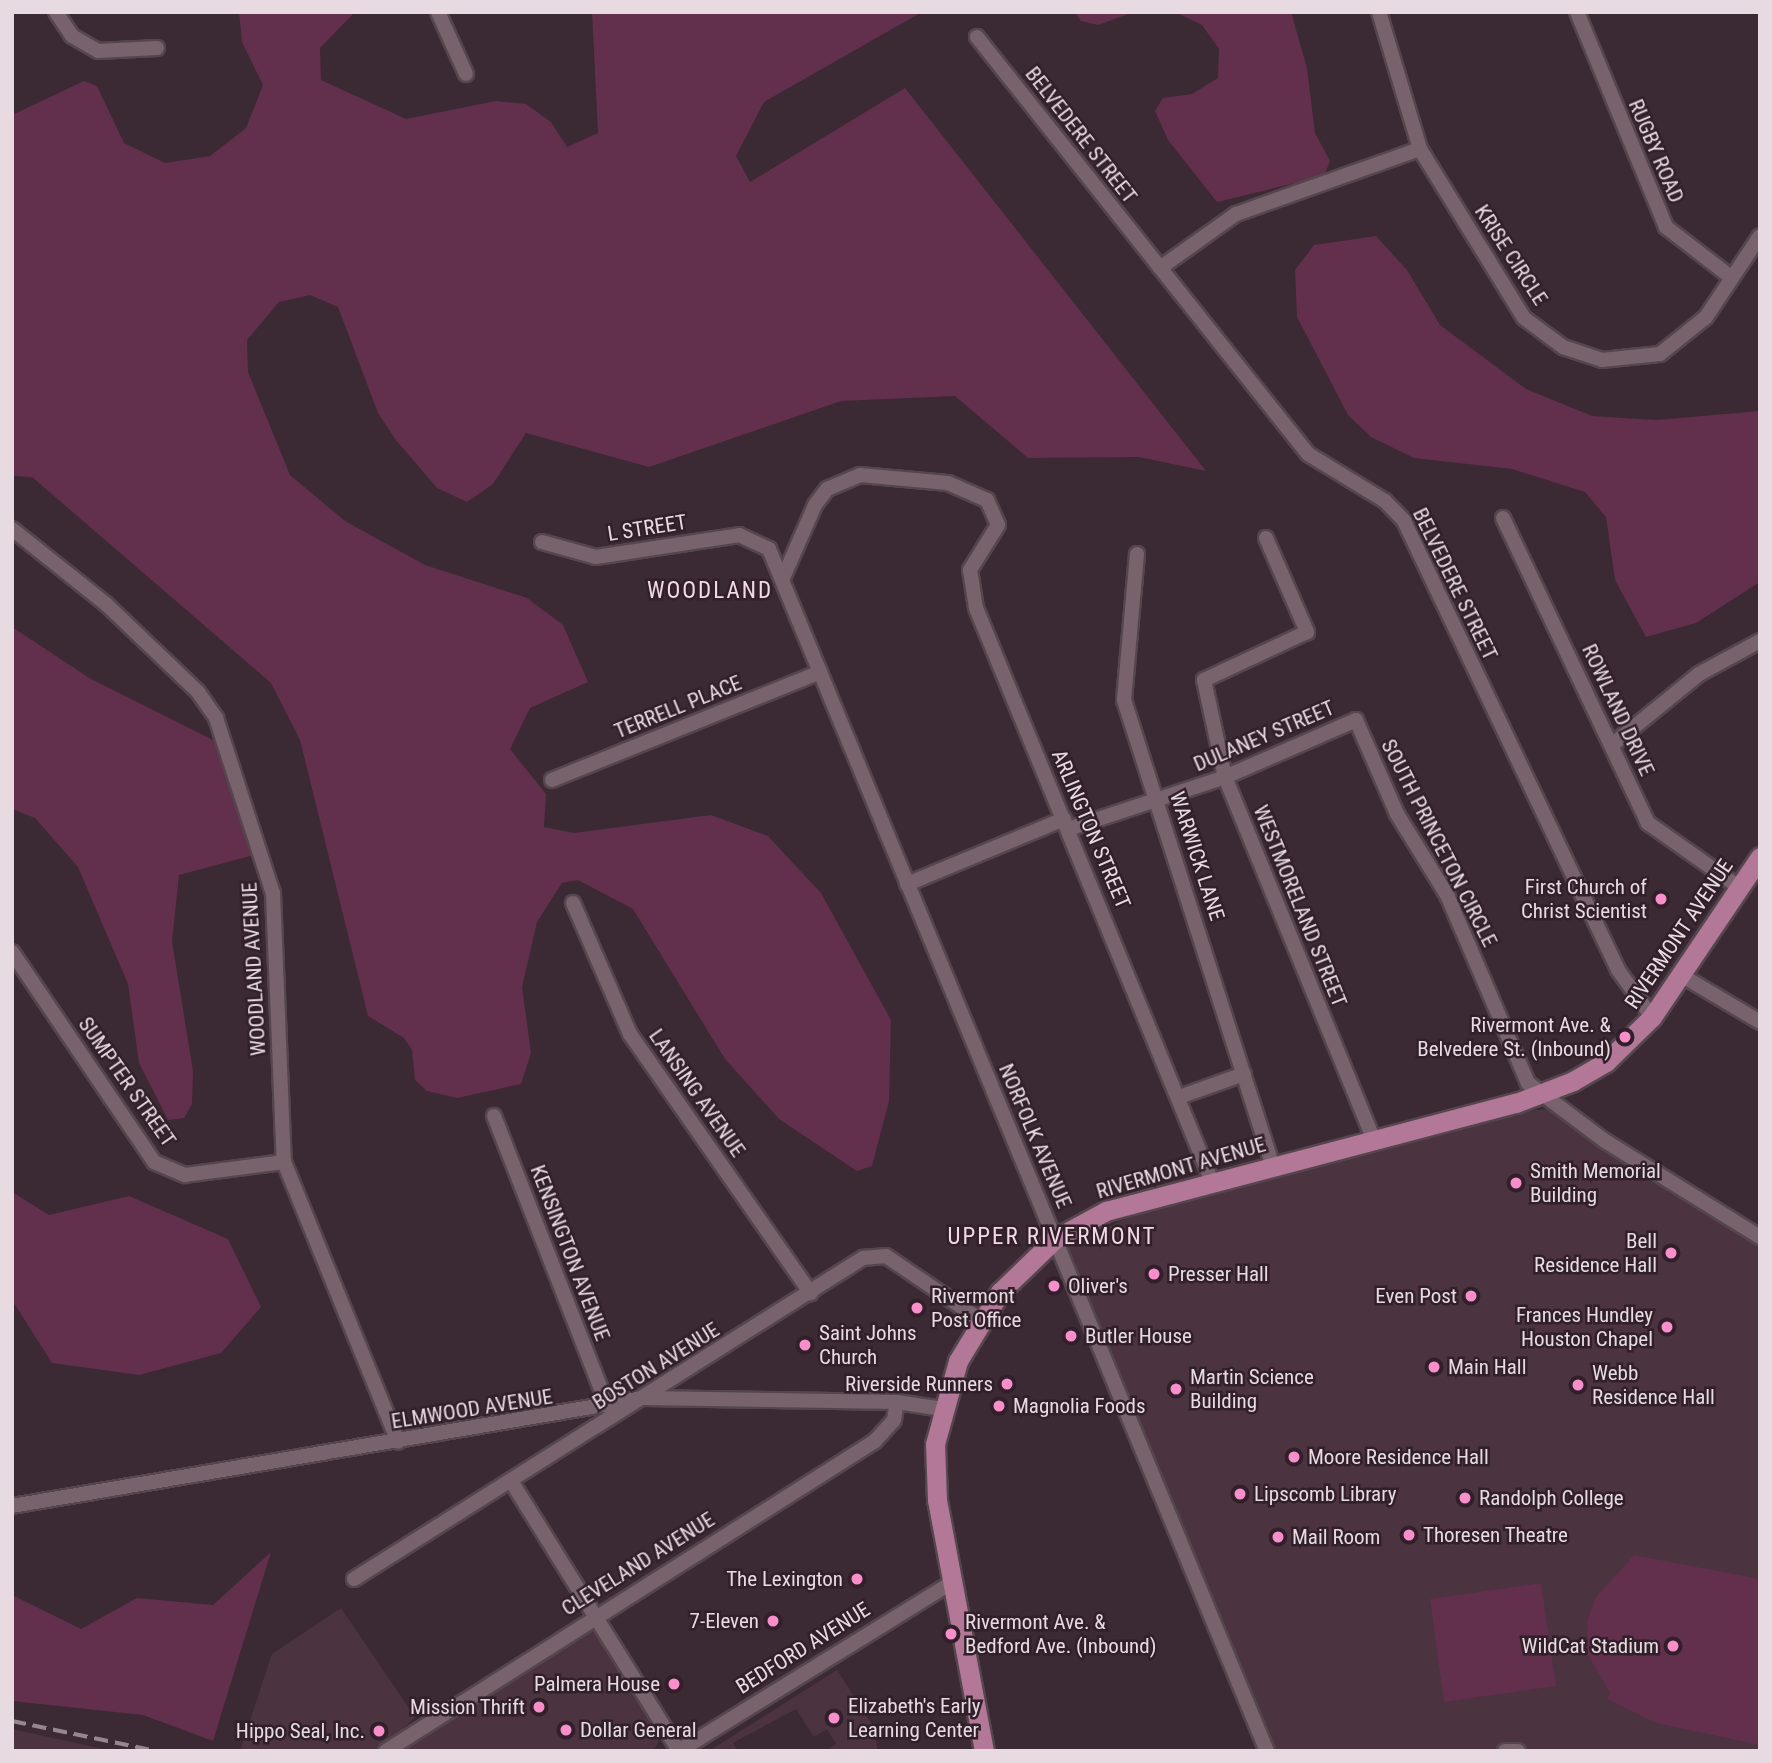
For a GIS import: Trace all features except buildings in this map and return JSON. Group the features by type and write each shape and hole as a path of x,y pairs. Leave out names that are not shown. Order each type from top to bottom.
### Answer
{"main road":[{"name":"RIVERMONT AVENUE","path":"984,1751 951,1583 936,1487 942,1409 979,1319 1056,1238 1106,1211 1211,1179 1374,1141 1541,1096 1606,1062 1652,1017 1736,885 1760,858"}],"street":[{"path":"55,12 72,36 98,51 157,48"},
{"path":"438,12 466,74"},
{"name":"KRISE CIRCLE","path":"1379,12 1420,149 1524,318 1573,351 1623,362 1660,354 1706,317 1760,236"},
{"name":"RUGBY ROAD","path":"1577,12 1666,227 1732,278"},
{"name":"BELVEDERE STREET","path":"977,37 1308,454 1384,500 1404,521 1618,970 1652,1017"},
{"path":"1160,268 1236,214 1420,149"},
{"name":"ARLINGTON STREET","path":"783,578 821,497 860,475 948,482 987,500 997,536 970,570 970,588 1211,1179"},
{"name":"ROWLAND DRIVE","path":"1503,518 1648,823 1736,885"},
{"name":"WOODLAND AVENUE","path":"12,529 106,604 198,692 216,718 273,893 284,1162 398,1442"},
{"name":"L STREET","path":"542,542 596,557 739,535 759,541"},
{"name":"WESTMORELAND STREET","path":"1266,538 1307,632 1204,680 1225,777 1374,1141"},
{"name":"NORFOLK AVENUE","path":"759,541 783,578 1267,1751"},
{"name":"WARWICK LANE","path":"1137,554 1124,700 1272,1164"},
{"path":"1612,745 1699,674 1760,642"},
{"name":"TERRELL PLACE","path":"552,780 820,672"},
{"name":"DULANEY STREET","path":"907,884 1066,824 1157,800 1225,777 1356,720"},
{"name":"SOUTH PRINCETON CIRCLE","path":"1356,720 1397,814 1447,895 1528,1083 1541,1096"},
{"name":"LANSING AVENUE","path":"573,902 630,1034 811,1293"},
{"name":"SUMPTER STREET","path":"12,952 154,1162 185,1175 284,1162"},
{"path":"1681,975 1760,1022"},
{"path":"1179,1097 1244,1074"},
{"path":"1541,1096 1760,1237"},
{"name":"KENSINGTON AVENUE","path":"494,1116 607,1405"},
{"name":"BOSTON AVENUE","path":"354,1579 811,1293 878,1254 979,1319"},
{"name":"ELMWOOD AVENUE","path":"12,1506 644,1398 897,1402 942,1409"},
{"name":"CLEVELAND AVENUE","path":"386,1751 875,1441 894,1420 897,1402"},
{"path":"511,1481 679,1751"},
{"name":"BEDFORD AVENUE","path":"679,1751 951,1583"},
{"path":"1504,1751 1518,1751"}],"shaded area":[{"path":"239,12 355,12 320,48 321,80 406,119 496,101 526,104 551,122 567,147 598,133 592,12 922,12 764,102 736,156 750,182 905,88 1206,471 1139,457 1028,458 955,396 841,401 649,467 526,433 493,484 467,502 437,488 395,439 378,413 338,307 310,295 279,302 247,340 248,372 290,475 345,521 425,565 527,598 563,625 588,682 530,708 510,749 546,794 544,827 574,833 711,815 768,836 821,893 891,1020 889,1101 872,1166 857,1171 779,1119 725,1059 633,909 578,880 562,883 537,922 522,987 531,1053 521,1084 457,1098 427,1091 415,1080 412,1050 404,1038 368,1016 300,740 271,683 32,477 12,476 12,115 84,81 97,86 124,143 165,163 210,156 246,128 263,85 242,42"},
{"path":"1075,12 1134,12 1098,25 1081,21"},
{"path":"1175,12 1291,12 1307,68 1315,133 1330,161 1324,176 1217,202 1168,140 1155,111 1163,98 1192,94 1218,78 1219,49 1202,25"},
{"path":"1376,236 1407,270 1440,325 1526,389 1592,416 1656,420 1760,411 1760,582 1696,623 1646,637 1615,580 1606,517 1585,492 1512,469 1414,458 1371,437 1348,415 1297,317 1295,270 1314,245"},
{"path":"12,627 91,679 213,740 254,855 179,875 172,941 193,1071 192,1104 184,1118 168,1120 139,1063 128,984 78,867 35,818 12,809"},
{"name":"Randolph College","path":"1547,1109 1760,1240 1760,1751 1273,1751 1068,1246 1146,1209 1457,1119"},
{"path":"12,1192 49,1215 129,1196 228,1239 261,1307 221,1353 139,1375 52,1363 12,1300"},
{"path":"271,1552 213,1741 143,1715 12,1701 12,1595 81,1629 137,1598 213,1605"},
{"name":"WildCat Stadium","path":"1634,1555 1760,1579 1760,1745 1656,1723 1607,1699 1610,1693 1588,1655 1587,1621 1596,1597"},
{"path":"1541,1583 1556,1686 1444,1702 1430,1599"},
{"path":"341,1608 415,1717 380,1751 240,1751 272,1654"},
{"path":"594,1629 661,1736 654,1751 398,1751"},
{"name":"Elizabeth's Early Learning Center","path":"837,1670 873,1726 878,1751 825,1751 836,1744 827,1729 814,1737 796,1709 733,1743 738,1751 709,1751"},
{"path":"12,1729 58,1739 113,1751 12,1751"}],"railway":[{"path":"12,1721 156,1751"}],"place":[{"name":"First Church of Christ Scientist","path":"1661,899"},
{"name":"Rivermont Ave. & Belvedere St. (Inbound)","path":"1625,1037"},
{"name":"Smith Memorial Building","path":"1516,1183"},
{"name":"Bell Residence Hall","path":"1671,1253"},
{"name":"Presser Hall","path":"1154,1274"},
{"name":"Oliver's","path":"1054,1286"},
{"name":"Even Post","path":"1471,1296"},
{"name":"Rivermont Post Office","path":"917,1308"},
{"name":"Frances Hundley Houston Chapel","path":"1667,1327"},
{"name":"Butler House","path":"1071,1336"},
{"name":"Saint Johns Church","path":"805,1345"},
{"name":"Main Hall","path":"1434,1367"},
{"name":"Riverside Runners","path":"1007,1384"},
{"name":"Webb Residence Hall","path":"1578,1385"},
{"name":"Martin Science Building","path":"1176,1389"},
{"name":"Magnolia Foods","path":"999,1406"},
{"name":"Moore Residence Hall","path":"1294,1457"},
{"name":"Lipscomb Library","path":"1240,1494"},
{"name":"Randolph College","path":"1465,1498"},
{"name":"Thoresen Theatre","path":"1409,1535"},
{"name":"Mail Room","path":"1278,1537"},
{"name":"The Lexington","path":"857,1579"},
{"name":"7-Eleven","path":"773,1621"},
{"name":"Rivermont Ave. & Bedford Ave. (Inbound)","path":"951,1634"},
{"name":"WildCat Stadium","path":"1673,1646"},
{"name":"Palmera House","path":"674,1684"},
{"name":"Mission Thrift","path":"539,1707"},
{"name":"Elizabeth's Early Learning Center","path":"834,1718"},
{"name":"Dollar General","path":"566,1730"},
{"name":"Hippo Seal, Inc.","path":"379,1731"}],"district":[{"name":"WOODLAND","path":"710,591"},
{"name":"UPPER RIVERMONT","path":"1052,1237"}]}
